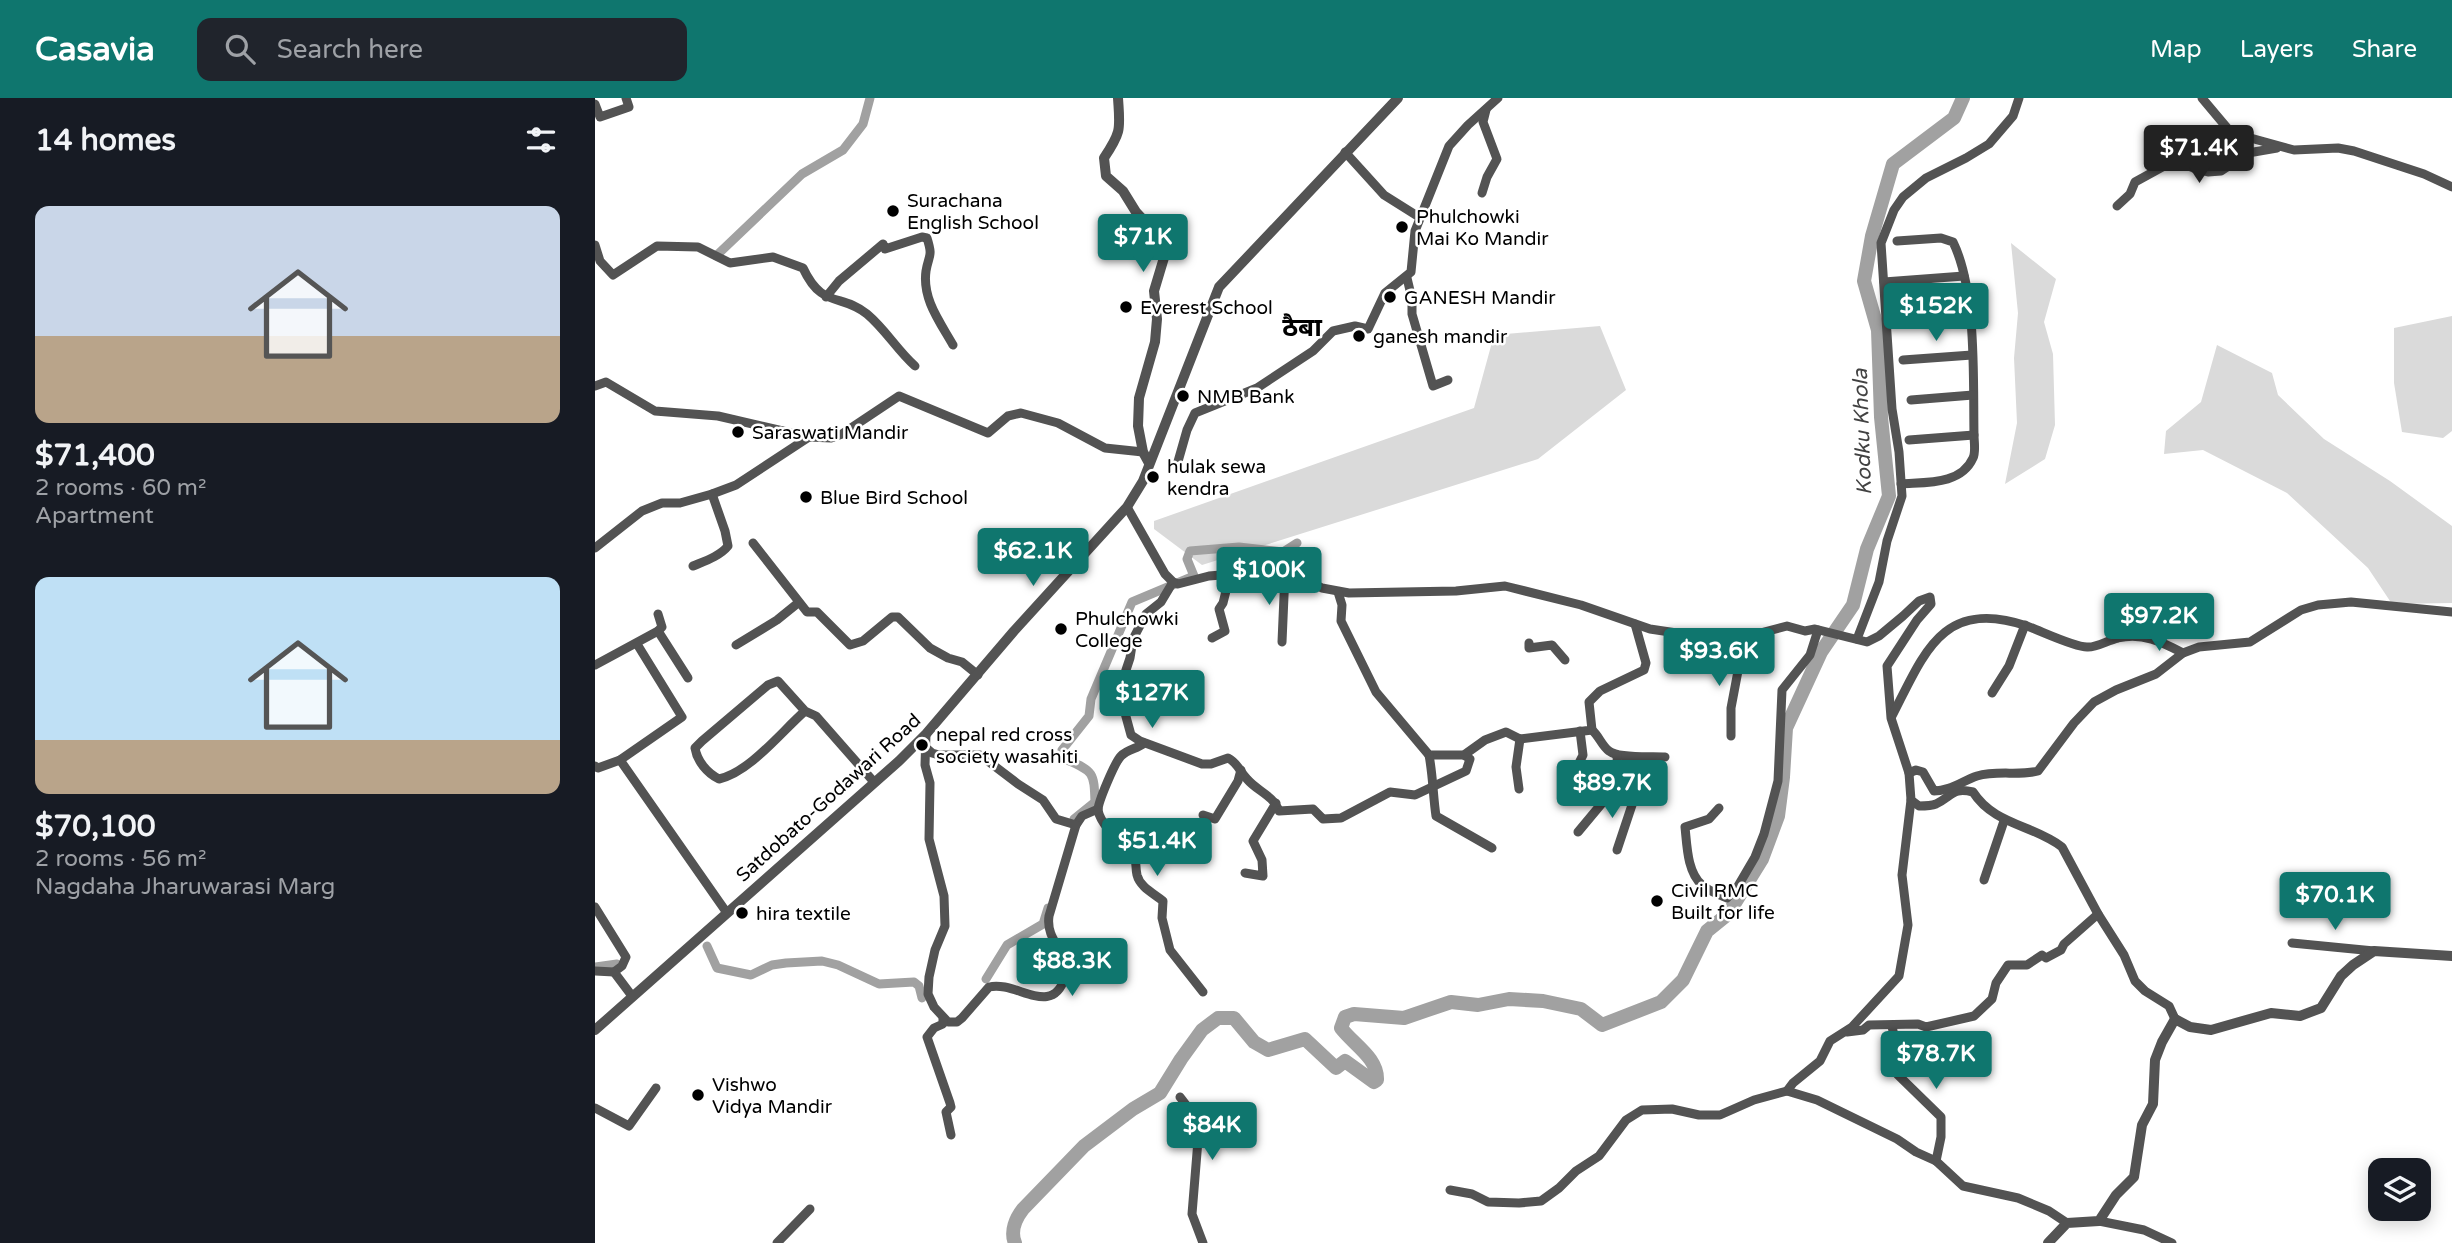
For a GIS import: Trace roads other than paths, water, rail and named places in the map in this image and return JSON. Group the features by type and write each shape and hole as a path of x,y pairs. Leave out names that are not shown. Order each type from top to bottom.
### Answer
{"street":[{"path":"595,104 600,117 629,107 626,98"},
{"path":"1118,98 1120,128 1104,158 1106,176 1123,191 1136,212 1161,239 1166,251 1154,291 1157,320 1155,342 1139,398 1138,426 1143,452 1149,463"},
{"name":"Satdobato-Godawari Road","path":"595,1030 926,734 1014,631 1127,507 1137,493 1219,287 1398,98"},
{"path":"1177,465 1187,430 1195,414 1257,388 1313,351 1333,331 1355,326 1368,329 1385,293 1407,278 1411,272 1412,242 1419,217 1449,146 1498,98"},
{"path":"1857,639 1879,582 1887,541 1902,496 1892,409 1881,243 1894,210 1903,197 1926,178 1989,144 2013,116 2019,98"},
{"path":"2202,98 2228,129 2236,134 2306,151 2338,148 2354,151 2412,170 2452,187"},
{"path":"1482,193 1497,159 1483,122 1486,110"},
{"path":"2117,206 2130,194 2135,182 2175,160 2209,172 2221,171 2248,153 2283,147"},
{"path":"1345,152 1384,195 1419,217"},
{"path":"825,297 839,281 883,244 885,249 922,237 927,239 932,253 926,271 927,292 933,310 953,345"},
{"path":"1897,241 1941,239 1953,243 1960,256 1969,313 1974,435 1974,456 1964,470 1951,479 1901,484"},
{"path":"595,245 600,261 613,275 657,246 698,247 730,263 773,257 803,268 810,284 825,297 864,312 890,335 900,353 915,366"},
{"path":"1884,282 1964,276"},
{"path":"1407,278 1412,314 1433,386 1448,380"},
{"path":"1906,320 1969,313"},
{"path":"1903,360 1972,355"},
{"path":"595,386 606,382 655,411 718,416 809,437 831,438 842,434 899,396 988,433 1008,416 1021,413 1058,423 1105,448 1143,452"},
{"path":"1911,400 1973,395"},
{"path":"1909,440 1974,435"},
{"path":"595,548 642,511 662,503 680,503 736,485 809,437"},
{"path":"693,566 709,560 728,546 712,494"},
{"path":"1127,507 1149,547 1173,582 1178,584 1209,576 1286,573 1338,592 1457,591 1505,586 1581,605 1650,629 1730,641 1787,626 1867,642 1919,601 1930,597 1931,604 1917,620 1887,666 1891,718 1909,773 1911,800 1902,875 1908,925 1899,976 1845,1032 1830,1041 1820,1061 1787,1091"},
{"path":"753,543 798,603 807,612 817,612 850,645 863,641 892,617 898,617 930,648 962,662 978,675"},
{"path":"1282,642 1286,573"},
{"path":"1212,638 1225,631 1219,609 1230,575"},
{"path":"1173,582 1161,602 1146,614 1133,639 1123,679 1122,702 1131,735 1144,743 1202,764 1228,758 1234,761 1247,779 1276,803 1279,811 1313,809 1323,819 1341,818 1390,792 1415,795 1435,788 1466,771 1470,759 1464,755 1429,755"},
{"path":"1338,592 1342,605 1341,621 1376,692 1429,755 1435,788 1433,795 1436,817 1493,848"},
{"path":"1909,773 1916,770 1923,772 1934,791 1943,791 1976,776 2038,771 2074,723 2094,702 2156,674 2183,653 2199,647 2250,642 2301,610 2318,605 2351,602 2452,612"},
{"path":"736,645 777,621 798,603"},
{"path":"595,665 659,631 662,627 658,614"},
{"path":"1891,718 1926,650 1948,628 1972,621 1998,617 2087,648 2139,635 2183,653"},
{"path":"1635,624 1646,663 1644,670 1600,691 1589,702 1592,730 1607,750 1617,755 1665,757"},
{"path":"1992,693 2008,666 2025,625"},
{"path":"659,631 688,678"},
{"path":"1719,808 1709,818 1685,827 1694,874 1702,886 1727,898 1738,886 1755,858 1764,834 1778,781 1782,690 1810,655 1822,631"},
{"path":"1714,640 1735,662 1738,671 1731,708 1731,736"},
{"path":"1528,642 1529,648 1552,645 1565,660"},
{"path":"596,768 620,760 682,717 637,644"},
{"path":"804,710 741,770 727,777 719,779 710,775 696,756 695,748 768,685 778,681 804,710 816,716 874,782"},
{"path":"1464,755 1485,740 1506,732 1520,739 1592,730"},
{"path":"1576,769 1583,755 1580,731"},
{"path":"926,734 925,765 930,783 929,839 944,896 945,912 945,926 935,950 928,994 934,1007 948,1022 957,1022 989,987 1013,988 1035,997 1053,995 1060,989 1067,965 1066,958 1053,942 1048,923 1076,825 1082,816 1098,809"},
{"path":"1519,789 1516,767 1520,739"},
{"path":"1144,743 1127,751 1112,767 1098,809 1102,821 1113,836 1132,847 1137,861 1137,877 1148,891 1163,901 1162,918 1170,950 1202,992"},
{"path":"925,747 939,755 980,755 1043,800 1056,819 1076,825"},
{"path":"1579,832 1613,790 1618,779 1617,755"},
{"path":"620,760 727,913"},
{"path":"1203,815 1215,818 1238,780 1241,770"},
{"path":"1911,800 1919,806 1935,805 1961,789 1973,792 1980,803 2004,821 2052,840 2062,847 2098,914 2124,955 2135,981 2145,991 2169,1006 2175,1019 2200,1030 2210,1030 2271,1013 2300,1016 2321,1008 2341,976 2374,951"},
{"path":"1613,790 1633,802 1617,850"},
{"path":"1244,873 1263,876 1262,860 1253,841 1276,803"},
{"path":"1984,880 2004,821"},
{"path":"595,907 626,957 622,966 614,972 595,971"},
{"path":"1845,1032 1863,1030 1869,1025 1918,1024 1926,1027 1974,1016 1992,999 1996,983 2008,965 2027,965 2042,955 2046,958 2061,950 2064,944 2098,914"},
{"path":"2292,943 2452,956"},
{"path":"614,972 632,996"},
{"path":"943,1019 943,1024 934,1028 927,1037 950,1102 951,1107 946,1112 951,1135"},
{"path":"2099,1221 2116,1195 2134,1177 2142,1125 2153,1104 2155,1060 2175,1019"},
{"path":"1892,1026 1895,1041 1901,1050 1898,1075 1941,1117 1941,1137 1936,1161"},
{"path":"595,1108 629,1126 656,1088"},
{"path":"1450,1190 1472,1194 1488,1202 1519,1203 1541,1200 1599,1156 1626,1120 1642,1110 1672,1108 1699,1115 1720,1115 1754,1100 1787,1091 1817,1101 1897,1139 1936,1161 1963,1186 2018,1198 2049,1211 2067,1223 2099,1221 2144,1230 2172,1243"},
{"path":"1180,1097 1193,1114 1199,1129 1192,1214 1203,1243"},
{"path":"777,1243 810,1209"},
{"path":"2047,1243 2067,1223"}],"waterway":[{"path":"716,256 802,174 843,150 863,124 870,98"},
{"name":"Kodku Khola","path":"1015,1243 1015,1225 1023,1209 1084,1146 1133,1109 1160,1093 1202,1030 1218,1018 1234,1018 1254,1042 1268,1050 1305,1039 1336,1068 1345,1061 1374,1082 1377,1080 1374,1065 1341,1028 1345,1017 1354,1014 1404,1018 1451,1002 1478,1005 1509,999 1543,1001 1581,1009 1602,1025 1661,1002 1683,980 1707,931 1728,914 1762,859 1778,816 1786,728 1821,652 1853,605 1867,549 1889,496 1881,417 1878,330 1864,281 1872,236 1893,164 1954,118 1963,98"},
{"path":"1074,819 1095,802 1093,779 1083,767 1067,760 1062,750 1089,716 1091,699 1132,602 1194,576 1187,559 1190,551 1239,547 1283,552 1297,543"},
{"path":"986,979 1007,945 1043,924 1048,908"},
{"path":"707,946 717,968 751,975 772,965 822,961 838,965 879,984 914,982 919,986 922,998"},
{"path":"595,967 617,964"}],"place":[{"name":"Surachana English School","path":"893,211"},
{"name":"Phulchowki Mai Ko Mandir","path":"1402,227"},
{"name":"GANESH Mandir","path":"1390,297"},
{"name":"Everest School","path":"1126,307"},
{"name":"ganesh mandir","path":"1359,336"},
{"name":"NMB Bank","path":"1183,396"},
{"name":"Saraswati Mandir","path":"738,432"},
{"name":"hulak sewa kendra","path":"1153,477"},
{"name":"Blue Bird School","path":"806,497"},
{"name":"Phulchowki College","path":"1061,629"},
{"name":"nepal red cross society wasahiti","path":"922,745"},
{"name":"Civil RMC Built for life","path":"1657,901"},
{"name":"hira textile","path":"742,913"},
{"name":"Vishwo Vidya Mandir","path":"698,1095"}],"district":[{"name":"ठैबा","path":"1302,327"}]}
